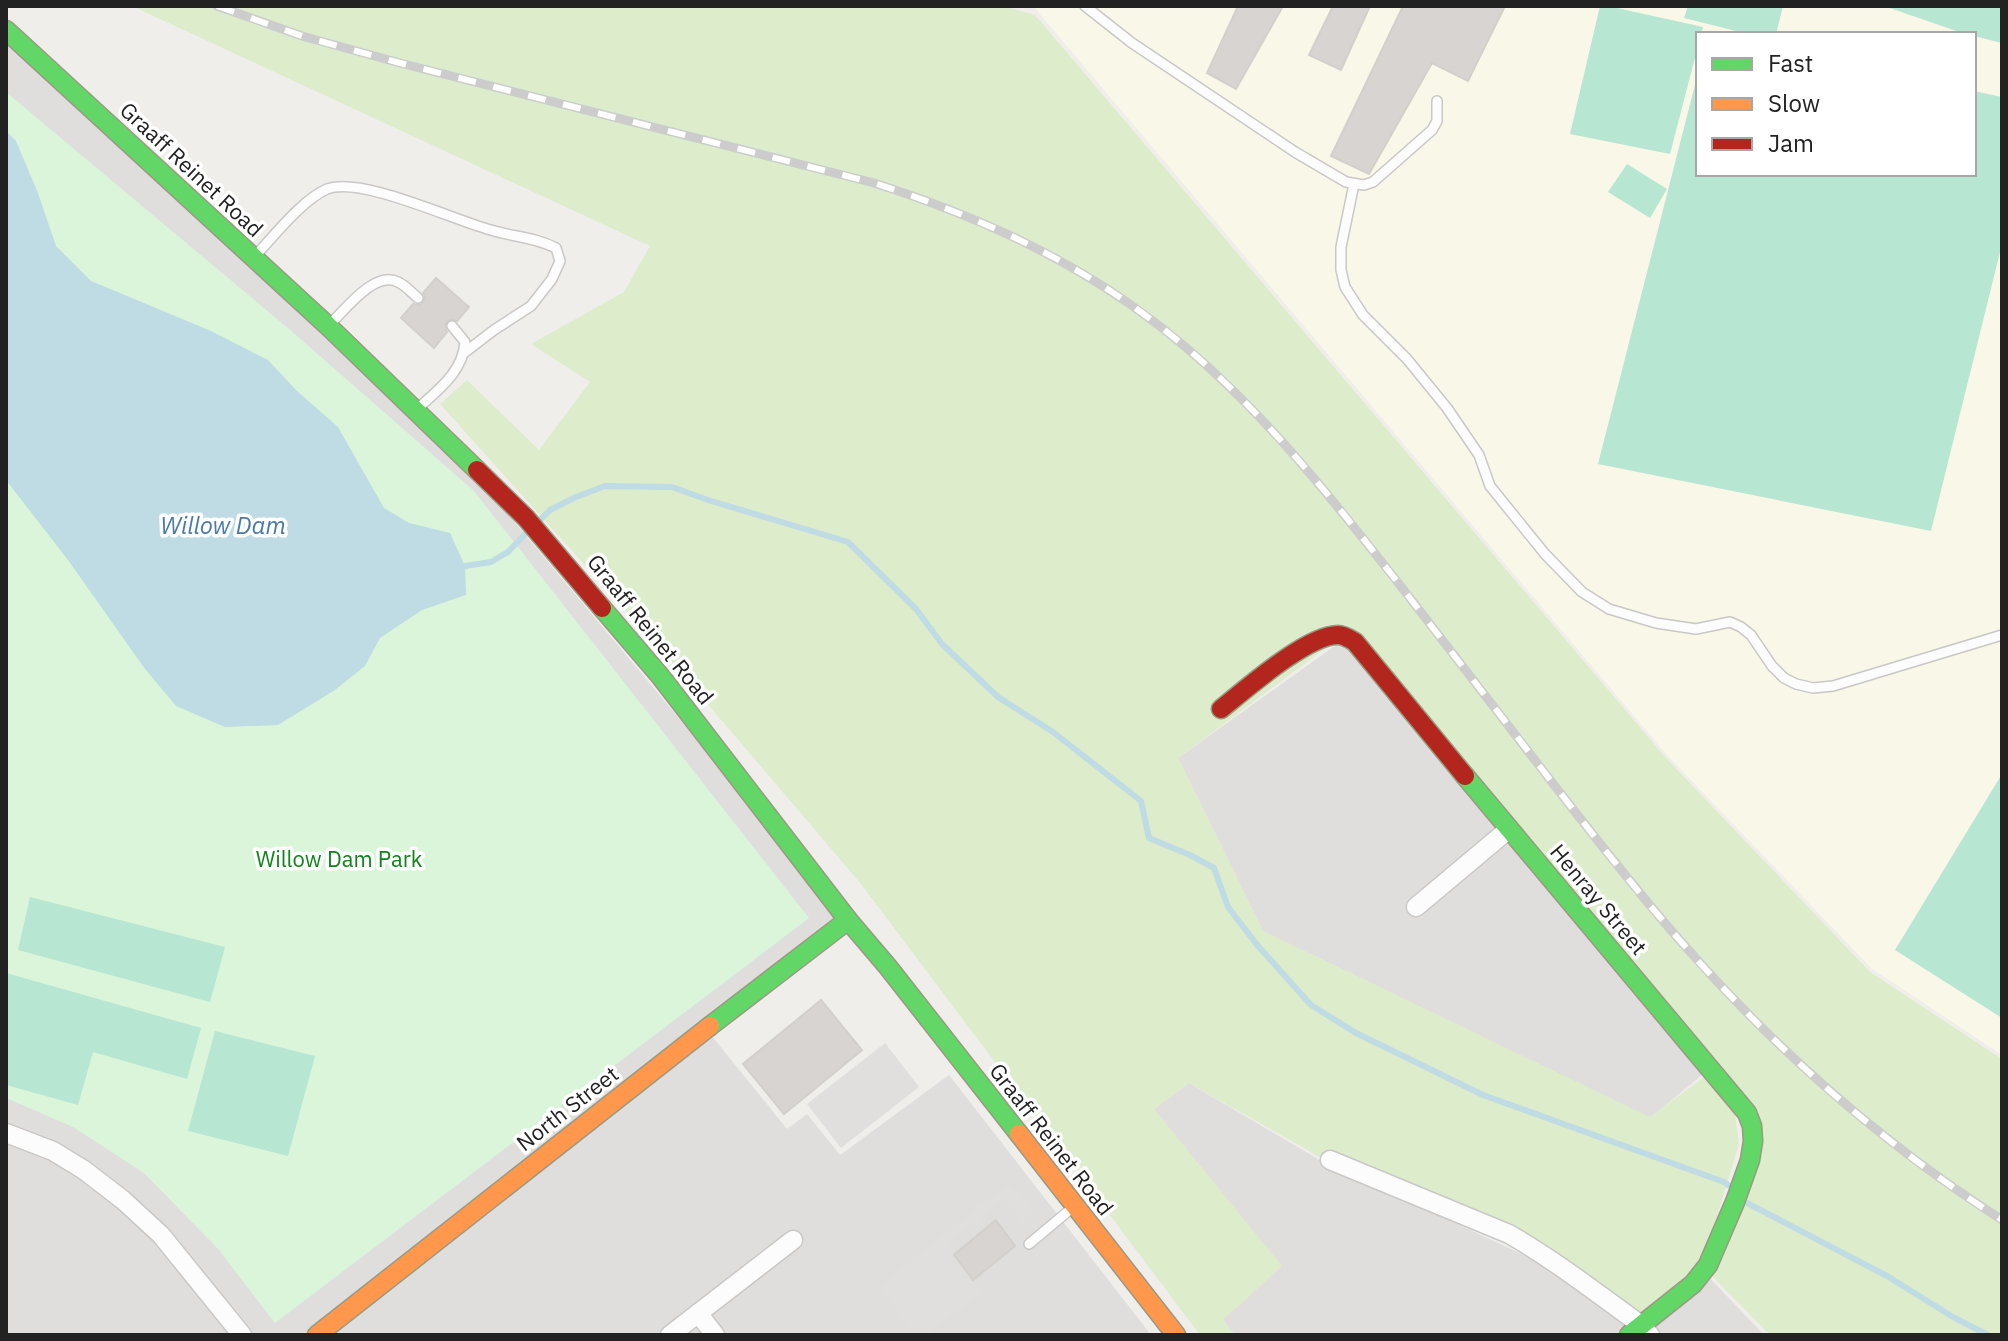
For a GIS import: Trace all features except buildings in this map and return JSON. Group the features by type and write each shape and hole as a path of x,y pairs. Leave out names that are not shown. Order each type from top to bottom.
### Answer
{"main road":[{"name":"Graaff Reinet Road","path":"6,30 328,326 526,518 661,677 848,920 1176,1335"},
{"name":"Henray Street","path":"1221,709 1318,639 1339,635 1351,640 1367,655 1747,1113 1753,1141 1746,1171 1708,1265 1693,1284 1640,1332"},
{"name":"North Street","path":"317,1335 848,920"}],"street":[{"path":"1416,907 1509,829"},
{"path":"6,1133 53,1151 123,1200 161,1235 242,1335"},
{"path":"1330,1160 1509,1234 1536,1249 1640,1332"},
{"path":"670,1335 793,1240"},
{"path":"698,1313 715,1335"}],"lane":[{"path":"1085,6 1132,43 1295,152 1354,184 1373,182 1427,135 1437,121 1437,101"},
{"path":"1354,184 1341,247 1345,287 1363,315 1407,359 1447,408 1479,455 1490,486 1545,554 1582,592 1609,609 1656,623 1696,629 1730,622 1751,635 1784,678 1813,688 1833,686 2002,635"},
{"path":"253,258 305,203 327,189 348,187 381,192 492,231 556,248 560,261 552,279 531,306 464,353"},
{"path":"328,326 377,281 398,281 418,298"},
{"path":"416,410 454,373 464,353 465,342 452,326"},
{"path":"1029,1244 1075,1206"}],"shaded area":[{"path":"1033,6 2002,6 2002,1055 1871,968 1667,755"},
{"name":"Willow Dam Park","path":"6,30 440,433 848,920 707,1030 787,1129 807,1114 840,1155 949,1075 1151,1335 6,1335"},
{"path":"1347,637 1708,1070 1650,1118 1263,931 1178,758"},
{"path":"885,1043 919,1087 841,1148 807,1104"},
{"path":"1189,1083 1323,1162 1569,1276 1703,1271 1764,1335 1235,1335 1223,1320 1154,1109"},
{"path":"1011,1185 1034,1212 1023,1221 1004,1199 949,1242 954,1255 980,1290 927,1335 915,1335 881,1288 908,1262"}],"green space":[{"path":"132,6 1002,6 1035,15 1666,758 1870,972 2002,1059 2002,1335 1770,1335 1707,1271 1747,1145 1743,1104 1346,633 1178,758 1263,931 1650,1117 1707,1075 1734,1107 1739,1144 1701,1268 1638,1316 1572,1273 1323,1159 1189,1083 1154,1109 1282,1266 1223,1320 1235,1335 1200,1335 861,884 665,654 440,404 467,380 539,450 590,382 531,344 624,292 650,246"},
{"path":"1600,6 1703,27 1702,32 1696,32 1696,54 1670,154 1570,134"},
{"path":"1688,6 1783,6 1776,32 1740,32 1684,18"},
{"path":"1884,6 2002,6 2002,43 1976,36 1976,32 1959,32"},
{"path":"1696,81 1696,176 1976,176 1976,91 2002,97 2002,244 1931,531 1598,464"},
{"name":"Willow Dam Park","path":"6,92 289,329 474,491 809,918 275,1323 218,1249 144,1173 73,1127 6,1098"},
{"path":"1627,164 1667,189 1650,218 1608,192"},
{"path":"2002,774 2002,1018 1895,950"},
{"path":"30,897 225,947 210,1002 18,950"},
{"path":"6,973 201,1028 187,1079 93,1052 78,1105 6,1085"},
{"path":"215,1031 315,1056 288,1156 188,1131"}],"water":[{"name":"Willow Dam","path":"6,131 16,141 56,246 91,281 211,331 268,360 338,427 384,508 409,523 450,533 465,566 466,595 422,610 380,638 365,666 335,690 278,725 225,727 176,706 145,669 68,560 6,480"}],"waterway":[{"path":"537,523 550,510 605,486 672,487 848,542 916,609 942,644 998,697 1053,732 1141,801 1149,838 1214,868 1228,907 1311,1005 1356,1033 1483,1095 1728,1185"},
{"path":"465,566 491,562 508,552 529,530"},
{"path":"1747,1203 1887,1276 1988,1335"}],"railway":[{"path":"217,6 302,36 400,63 874,183 948,209 1020,240 1121,298 1189,350 1223,381 1317,481 1616,864 1719,984 1833,1094 1915,1160 2002,1220"}],"traffic: fast":[{"path":"6,30 328,326 477,470"},
{"path":"602,608 661,677 848,920 1019,1134"},
{"path":"1465,776 1747,1113 1752,1126 1750,1160 1708,1265 1693,1284 1629,1335"},
{"path":"710,1026 848,920"}],"traffic: slow":[{"path":"317,1335 710,1026"},
{"path":"1019,1134 1176,1335"}],"traffic: jam":[{"path":"477,470 526,518 602,608"},
{"path":"1221,709 1294,653 1325,637 1342,636 1355,642 1465,776"}]}
